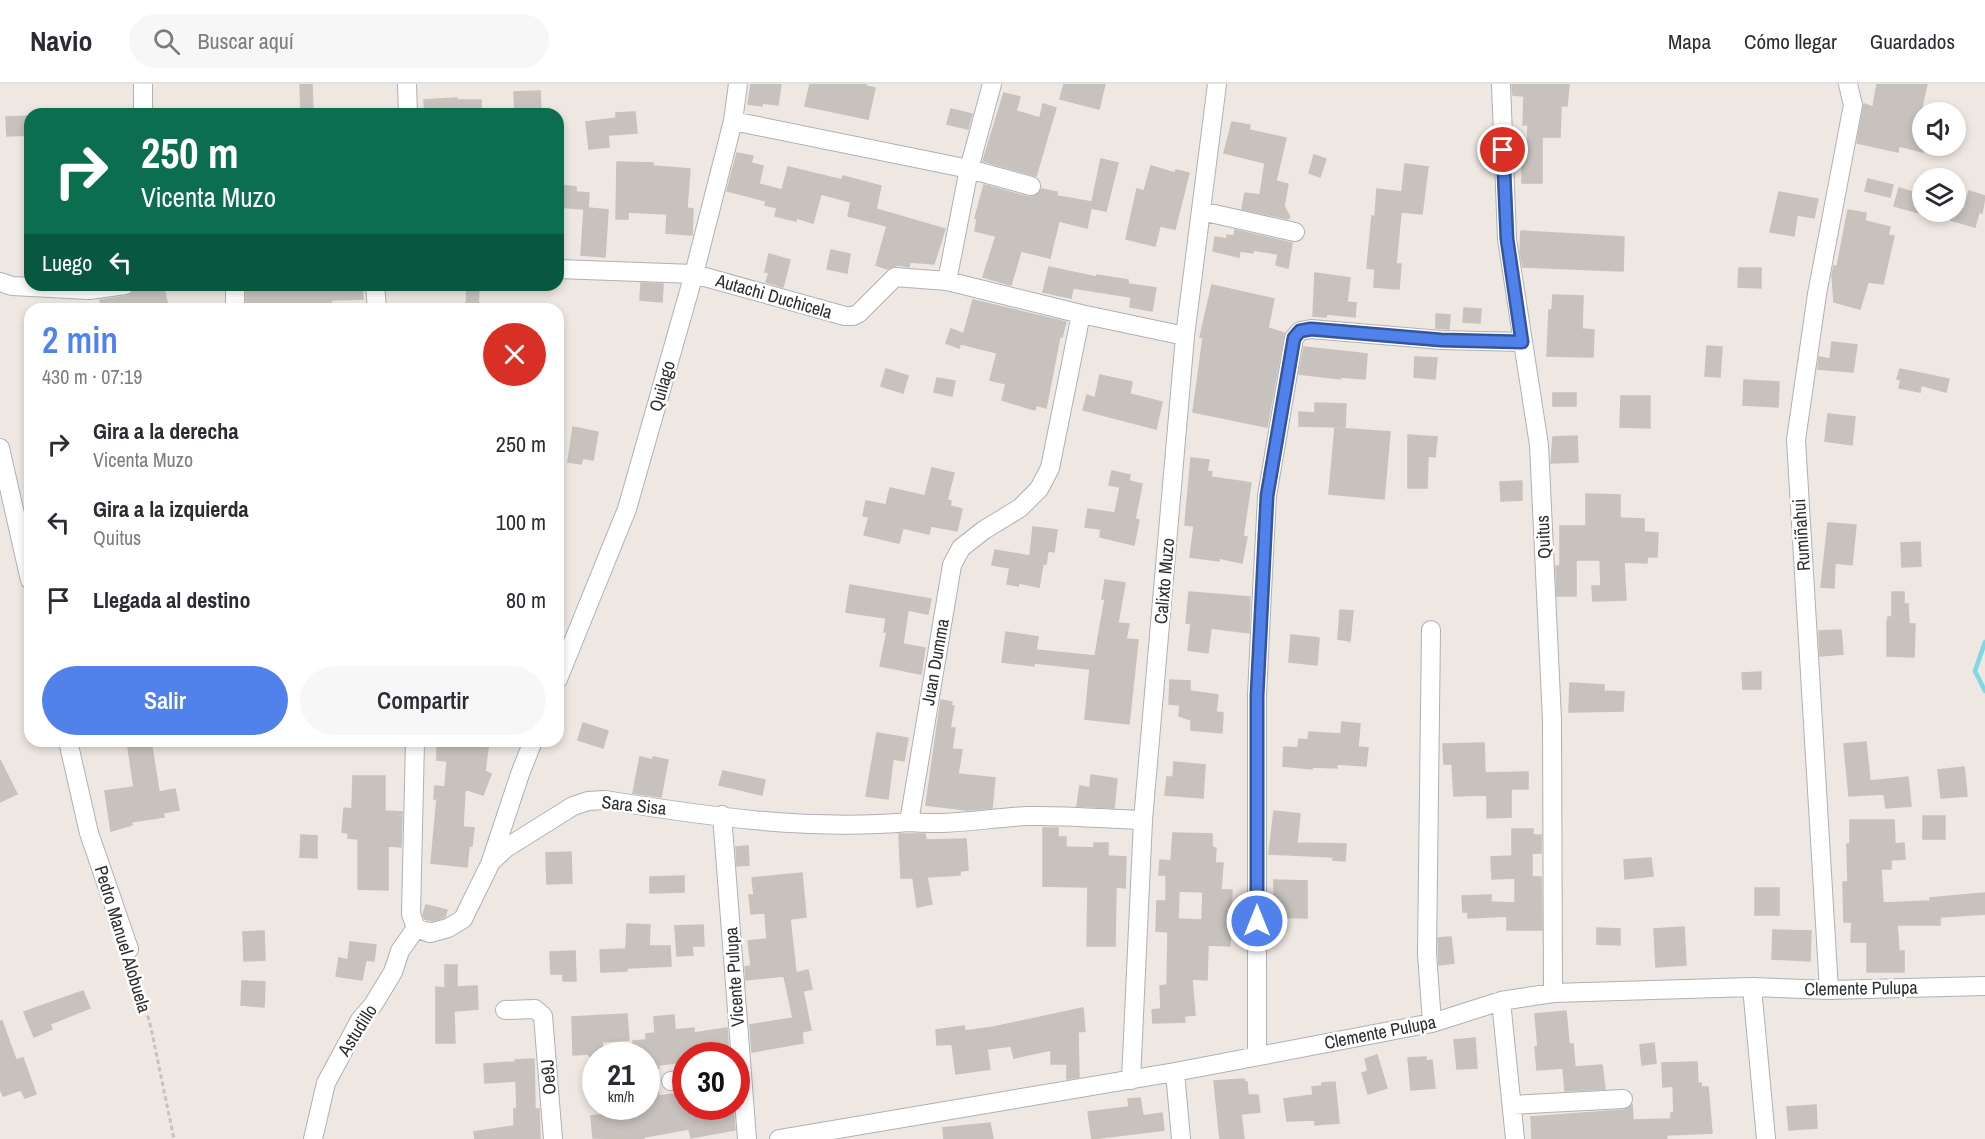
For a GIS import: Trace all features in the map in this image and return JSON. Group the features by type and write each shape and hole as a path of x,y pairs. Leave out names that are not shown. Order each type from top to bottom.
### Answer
{"street":[{"path":"143,84 143,108"},
{"path":"407,84 408,108"},
{"name":"Quilago","path":"564,664 627,509 694,274 733,121 738,84"},
{"path":"947,281 969,169 992,84"},
{"name":"Calixto Muzo","path":"1131,1080 1143,820 1185,336 1217,84"},
{"name":"Quitus","path":"1501,84 1507,239 1539,445 1552,708 1553,993"},
{"name":"Rumiñahui","path":"1829,990 1796,440 1817,294 1853,105 1848,84"},
{"path":"733,121 969,169 1030,186"},
{"path":"1201,211 1295,232"},
{"name":"Autachi Duchicela","path":"564,269 694,274 845,316 859,313 894,277 947,281 1081,314 1185,336"},
{"path":"0,282 24,287"},
{"name":"Juan Dumma","path":"909,822 952,565 961,548 984,530 1020,508 1039,489 1050,468 1081,314"},
{"path":"1257,1056 1257,696 1262,592 1267,496 1294,338 1300,331 1311,329 1441,340 1522,342"},
{"path":"0,448 24,554"},
{"path":"1431,630 1427,953 1432,1023"},
{"name":"Pedro Manuel Alobuela","path":"69,747 89,833 129,949"},
{"path":"416,747 411,914 416,928"},
{"path":"490,862 531,747"},
{"name":"Sara Sisa","path":"416,928 430,933 448,928 463,919 490,862 506,848 573,806 588,801 605,800 773,822 881,824 909,822"},
{"name":"Vicente Pulupa","path":"722,816 737,1042"},
{"path":"909,822 946,824 1031,816 1143,820"},
{"name":"Astudillo","path":"313,1139 326,1083 360,1020 373,1005 393,972 400,951 416,928"},
{"name":"Clemente Pulupa","path":"779,1139 824,1135 1175,1072 1432,1023 1501,1001 1553,993 1752,987 1829,990 1985,986"},
{"path":"1752,987 1766,1139"},
{"path":"1501,1001 1515,1139"},
{"name":"Oe9J","path":"506,1010 535,1009 543,1016 553,1139"},
{"path":"1175,1072 1181,1139"},
{"path":"1512,1105 1623,1099"},
{"name":"Vicente Pulupa","path":"745,1120 747,1139"}],"path":[{"name":"Pedro Manuel Alobuela","path":"129,949 151,1028 174,1139"}],"building":[{"path":"300,84 312,84 313,108 301,108"},
{"path":"751,84 781,84 778,105 748,104"},
{"path":"810,84 866,84 866,86 875,88 868,119 805,106"},
{"path":"1064,84 1105,84 1099,109 1060,99"},
{"path":"1512,84 1569,84 1567,106 1561,106 1560,137 1542,137 1542,183 1522,183 1522,159 1527,159 1528,125 1523,125 1524,96 1513,95"},
{"path":"1877,84 1927,84 1923,102 1912,102 1912,149 1899,146 1898,152 1857,143 1864,104 1873,107"},
{"path":"540,91 541,108 515,108 514,92"},
{"path":"1004,93 1020,97 1016,111 1040,118 1043,104 1056,108 1036,176 983,161"},
{"path":"457,98 457,100 481,100 481,108 425,108 424,100"},
{"path":"951,109 972,114 968,129 947,124"},
{"path":"635,112 637,133 608,135 609,147 589,149 586,122 616,118 616,113"},
{"path":"24,116 24,135 7,136 6,117"},
{"path":"1232,122 1250,125 1249,130 1286,138 1276,181 1288,184 1284,206 1290,217 1288,219 1242,209 1245,193 1260,195 1265,163 1224,153"},
{"path":"737,153 753,156 751,163 763,166 759,184 782,190 788,167 842,180 843,176 881,186 876,209 945,229 934,264 910,262 909,267 898,265 887,269 876,265 887,226 848,216 851,202 821,194 813,223 797,218 796,221 775,216 777,208 765,205 766,201 727,191"},
{"path":"1314,155 1326,159 1320,177 1309,173"},
{"path":"1101,159 1118,163 1106,211 1091,208 1087,228 1059,221 1050,258 1021,251 1011,285 983,277 996,236 975,231 977,219 975,218 984,185 1028,197 1034,197 1042,189 1057,192 1057,196 1092,202"},
{"path":"617,162 653,163 653,166 690,169 687,208 693,209 692,235 666,233 667,214 628,212 628,219 616,219"},
{"path":"1405,164 1428,167 1422,214 1401,212 1396,264 1401,264 1399,289 1374,287 1375,269 1367,268 1377,189 1402,192"},
{"path":"1151,166 1175,173 1176,170 1189,173 1175,229 1160,226 1155,246 1126,239 1137,189 1144,191"},
{"path":"1868,179 1893,185 1890,197 1865,191"},
{"path":"564,186 576,187 576,192 589,193 588,208 608,210 605,257 581,255 584,209 564,207"},
{"path":"1899,188 1912,192 1912,211 1894,206"},
{"path":"1969,191 1985,196 1982,213 1979,212 1975,227 1958,222 1966,222 1966,202"},
{"path":"1779,192 1818,199 1814,218 1797,215 1794,236 1770,232"},
{"path":"1848,210 1866,213 1865,221 1890,227 1888,235 1894,236 1883,284 1868,282 1860,309 1834,302 1832,275 1834,266 1837,267"},
{"path":"1235,230 1292,243 1288,268 1276,265 1278,254 1253,250 1253,253 1240,251 1239,257 1213,251 1215,237 1227,239 1227,235 1234,236"},
{"path":"1521,231 1624,237 1623,271 1523,267 1520,252"},
{"path":"831,250 850,254 847,273 827,269"},
{"path":"769,254 790,260 783,287 766,282 769,273 765,272"},
{"path":"1049,267 1096,277 1097,275 1128,280 1128,284 1156,288 1152,311 1130,307 1131,297 1073,288 1071,298 1043,292"},
{"path":"1739,268 1761,268 1761,288 1738,287"},
{"path":"1315,273 1350,278 1347,302 1356,303 1355,317 1327,314 1326,317 1313,316"},
{"path":"641,283 663,284 662,302 640,300"},
{"path":"1212,285 1274,299 1268,328 1284,333 1267,427 1193,412 1203,338 1200,337"},
{"path":"134,291 164,291 167,303 101,303 100,300 127,296"},
{"path":"246,291 362,291 363,299 331,300 331,303 246,303"},
{"path":"467,291 479,291 478,303 466,303"},
{"path":"1553,295 1583,296 1582,329 1594,330 1593,357 1547,356 1549,310 1552,310"},
{"path":"973,300 1066,322 1062,337 1060,336 1046,408 1036,405 1035,410 1002,400 1006,384 990,380 997,353 961,344"},
{"path":"1464,308 1481,309 1480,323 1463,322"},
{"path":"1436,314 1450,315 1449,329 1436,328"},
{"path":"951,329 964,334 959,348 946,343"},
{"path":"1832,342 1857,345 1853,372 1818,369 1819,357 1830,359"},
{"path":"1707,346 1722,347 1720,377 1705,376"},
{"path":"1304,347 1367,354 1365,379 1340,377 1340,379 1299,374"},
{"path":"1415,357 1437,358 1435,379 1414,377"},
{"path":"886,369 908,376 903,393 881,386"},
{"path":"1900,369 1949,379 1946,392 1921,385 1920,392 1899,388 1901,380 1897,379"},
{"path":"1100,375 1132,382 1130,394 1162,402 1156,429 1083,410 1087,395 1095,398"},
{"path":"937,378 955,381 952,396 934,392"},
{"path":"1744,380 1779,382 1778,407 1743,405"},
{"path":"1553,393 1576,393 1576,406 1553,406"},
{"path":"1621,396 1650,396 1650,428 1620,427"},
{"path":"1315,403 1346,404 1345,427 1299,426 1299,412 1315,413"},
{"path":"1828,414 1855,417 1852,445 1825,441"},
{"path":"573,427 598,432 593,460 583,458 581,464 568,462"},
{"path":"1335,428 1390,432 1384,499 1329,494"},
{"path":"1408,435 1437,437 1435,457 1428,456 1427,488 1408,488"},
{"path":"1577,436 1578,462 1551,463 1553,437"},
{"path":"1191,458 1209,460 1207,471 1212,472 1211,477 1251,483 1243,536 1247,537 1242,563 1219,558 1219,561 1190,557 1194,526 1185,525"},
{"path":"932,468 954,473 947,500 951,501 950,506 962,509 957,531 931,526 929,534 903,528 899,543 864,535 869,517 863,516 866,501 886,505 890,488 925,496"},
{"path":"1112,471 1130,475 1129,481 1142,484 1135,519 1139,520 1134,545 1100,537 1101,529 1085,527 1088,509 1115,513 1120,487 1109,485"},
{"path":"1522,481 1522,500 1501,501 1500,482"},
{"path":"1586,494 1620,495 1620,518 1644,519 1644,532 1658,533 1657,557 1647,557 1647,563 1624,562 1626,600 1593,601 1592,586 1601,586 1600,560 1576,560 1576,596 1557,596 1556,566 1560,566 1560,526 1586,526"},
{"path":"1828,523 1856,525 1852,565 1835,563 1834,588 1821,587"},
{"path":"1033,527 1057,530 1054,552 1048,551 1039,587 1019,583 1018,586 1007,584 1010,568 992,565 995,550 1030,556"},
{"path":"1920,542 1921,566 1902,567 1901,543"},
{"path":"1105,580 1125,583 1118,623 1129,624 1126,639 1138,640 1129,724 1085,719 1090,669 1002,662 1006,632 1038,637 1036,650 1095,656 1105,599 1102,599"},
{"path":"850,585 931,599 928,614 908,610 903,644 925,648 921,674 880,666 887,632 884,632 886,618 846,612"},
{"path":"1189,592 1250,597 1249,633 1211,628 1208,653 1188,650 1191,624 1186,623"},
{"path":"1892,592 1904,592 1904,604 1908,604 1909,624 1915,624 1914,657 1887,656 1887,623 1888,617 1892,617"},
{"path":"1340,610 1353,611 1350,641 1338,639"},
{"path":"1841,630 1843,654 1820,656 1819,631"},
{"path":"1291,635 1319,638 1317,665 1289,662"},
{"path":"1761,672 1761,689 1743,689 1742,673"},
{"path":"1170,680 1190,681 1190,691 1218,695 1216,712 1223,713 1222,733 1191,730 1191,720 1179,716 1180,705 1169,704"},
{"path":"1570,683 1604,685 1604,691 1624,692 1623,711 1569,712"},
{"path":"941,700 952,702 951,706 954,706 950,728 955,728 952,749 962,750 958,774 995,778 992,808 967,810 926,805"},
{"path":"1342,722 1360,724 1358,747 1368,748 1366,766 1337,764 1337,768 1312,767 1312,769 1283,766 1284,747 1298,748 1299,739 1308,740 1309,732 1341,734"},
{"path":"583,723 608,731 603,748 578,740"},
{"path":"877,733 908,738 904,761 893,759 888,799 866,796"},
{"path":"1866,742 1870,781 1908,777 1911,806 1886,808 1884,794 1849,796 1844,744"},
{"path":"1484,743 1485,773 1528,772 1528,789 1511,789 1511,817 1487,818 1487,795 1454,796 1452,764 1444,764 1443,744"},
{"path":"128,747 152,747 159,792 175,789 179,810 163,813 164,817 131,822 132,825 111,831 105,791 134,787"},
{"path":"437,747 488,748 485,771 491,774 483,795 465,789 463,827 474,828 467,867 431,863 437,799 434,799 435,786 445,787 447,761 437,760"},
{"path":"640,757 668,760 661,797 633,793"},
{"path":"0,760 17,794 0,802"},
{"path":"1174,762 1205,765 1203,798 1165,795 1167,777 1173,777"},
{"path":"1964,767 1967,796 1941,798 1938,770"},
{"path":"723,771 765,780 762,795 719,785"},
{"path":"1091,775 1117,779 1114,808 1077,806 1080,786 1090,788"},
{"path":"353,776 385,776 385,811 402,812 401,847 388,846 388,890 358,889 358,839 348,838 348,833 342,832 344,808 352,809"},
{"path":"1274,811 1300,814 1297,843 1346,844 1345,861 1333,860 1333,857 1269,854"},
{"path":"1923,816 1945,816 1945,839 1923,839"},
{"path":"1850,820 1894,820 1895,844 1904,843 1905,859 1891,860 1891,869 1881,869 1883,903 1930,901 1930,898 1985,893 1985,914 1940,917 1940,925 1897,925 1899,951 1904,951 1904,972 1867,972 1867,942 1851,942 1852,922 1844,922 1843,882 1848,882 1847,844 1850,844"},
{"path":"1043,828 1058,828 1058,837 1066,837 1066,847 1094,848 1094,843 1108,843 1108,856 1126,857 1125,888 1116,887 1115,946 1087,946 1088,887 1043,886"},
{"path":"1512,829 1533,829 1533,835 1541,835 1541,853 1532,853 1532,877 1541,877 1542,930 1507,930 1507,916 1468,918 1468,912 1463,912 1462,896 1491,895 1491,902 1515,903 1515,878 1492,879 1491,857 1512,856"},
{"path":"1173,833 1212,834 1212,847 1216,848 1215,863 1223,863 1221,890 1232,890 1230,946 1208,945 1207,980 1192,979 1195,1015 1184,1016 1185,1022 1153,1023 1152,1010 1161,1009 1160,986 1167,985 1168,932 1156,931 1157,901 1166,901 1166,875 1159,875 1160,860 1171,861","holes":["1179,891 1203,892 1202,920 1178,919"]},
{"path":"899,834 925,834 926,840 966,839 968,870 960,871 960,875 927,877 932,904 917,907 913,878 901,878"},
{"path":"301,835 317,836 317,858 300,857"},
{"path":"748,846 749,865 737,866 736,847"},
{"path":"571,852 572,883 547,884 546,853"},
{"path":"1651,858 1653,876 1625,879 1624,860"},
{"path":"802,873 806,917 790,919 796,973 808,970 812,989 803,991 811,1030 802,1032 803,1043 752,1052 750,1025 793,1018 784,976 746,980 745,967 751,966 748,941 767,939 765,913 751,914 749,895 754,895 752,878"},
{"path":"684,876 684,892 650,893 650,877"},
{"path":"1274,880 1307,881 1307,918 1274,917"},
{"path":"1755,888 1779,888 1779,915 1755,915"},
{"path":"426,905 447,910 445,917 433,921 425,919 423,915"},
{"path":"627,924 650,925 649,946 670,946 671,966 601,972 600,950 626,949"},
{"path":"703,925 704,946 692,946 693,955 677,956 675,926"},
{"path":"1684,927 1686,965 1656,967 1654,929"},
{"path":"1597,928 1620,929 1620,945 1597,944"},
{"path":"1773,930 1811,931 1810,961 1772,959"},
{"path":"264,931 265,960 244,961 243,932"},
{"path":"1451,937 1454,963 1439,965 1438,938"},
{"path":"350,942 376,945 374,961 366,960 362,980 336,976 339,958 348,960"},
{"path":"575,951 576,981 563,981 563,974 551,974 550,952"},
{"path":"445,965 457,965 457,987 477,986 478,1009 454,1011 455,1043 436,1043 436,987 445,988"},
{"path":"242,981 265,982 264,1007 241,1005"},
{"path":"83,991 90,1008 50,1024 52,1029 34,1037 24,1012"},
{"path":"1083,1008 1085,1031 1078,1032 1079,1077 1067,1079 1067,1064 1051,1064 1051,1050 1014,1058 1011,1046 987,1049 990,1069 956,1074 952,1044 937,1045 936,1030 964,1026 965,1031 994,1027"},
{"path":"1566,1011 1569,1044 1573,1044 1575,1067 1602,1065 1605,1089 1565,1091 1563,1068 1537,1070 1535,1047 1538,1047 1535,1014"},
{"path":"627,1014 629,1040 582,1042 582,1054 573,1055 572,1017"},
{"path":"674,1015 675,1030 694,1028 694,1033 727,1028 728,1042 672,1042 672,1064 660,1065 660,1042 633,1041 646,1040 646,1034 655,1033 654,1017"},
{"path":"0,1021 2,1021 16,1060 23,1058 36,1094 25,1098 21,1090 3,1096 0,1088"},
{"path":"1475,1038 1477,1068 1457,1069 1454,1040"},
{"path":"1654,1043 1656,1063 1642,1065 1640,1045"},
{"path":"1377,1055 1387,1088 1368,1094 1362,1073 1368,1071 1365,1059"},
{"path":"1426,1057 1426,1061 1432,1060 1435,1088 1411,1090 1408,1058"},
{"path":"534,1059 535,1109 539,1109 540,1139 475,1139 474,1132 514,1126 514,1109 517,1109 516,1081 485,1083 484,1064"},
{"path":"1697,1062 1698,1084 1701,1083 1701,1087 1708,1087 1712,1133 1666,1135 1667,1139 1532,1139 1531,1117 1624,1110 1632,1105 1633,1120 1671,1119 1671,1113 1674,1113 1673,1086 1663,1087 1662,1063"},
{"path":"1244,1079 1247,1082 1248,1095 1258,1095 1260,1112 1241,1114 1244,1139 1220,1139 1214,1081"},
{"path":"1335,1082 1339,1123 1315,1125 1315,1120 1287,1121 1284,1099 1313,1095 1312,1087"},
{"path":"672,1094 672,1120 734,1120 735,1130 691,1138 689,1129 644,1137 644,1139 593,1138 591,1120 660,1120 660,1096"},
{"path":"1140,1098 1143,1116 1162,1113 1164,1130 1092,1139 1088,1112 1129,1107 1128,1099"},
{"path":"1816,1105 1817,1128 1789,1130 1787,1107"},
{"path":"990,1123 993,1139 944,1139 943,1128"}],"waterway":[{"path":"1985,642 1975,671 1985,691"}],"route":[{"path":"1257,921 1257,696 1267,496 1294,338 1300,331 1311,329 1441,340 1522,342 1507,239 1503,150"}]}
